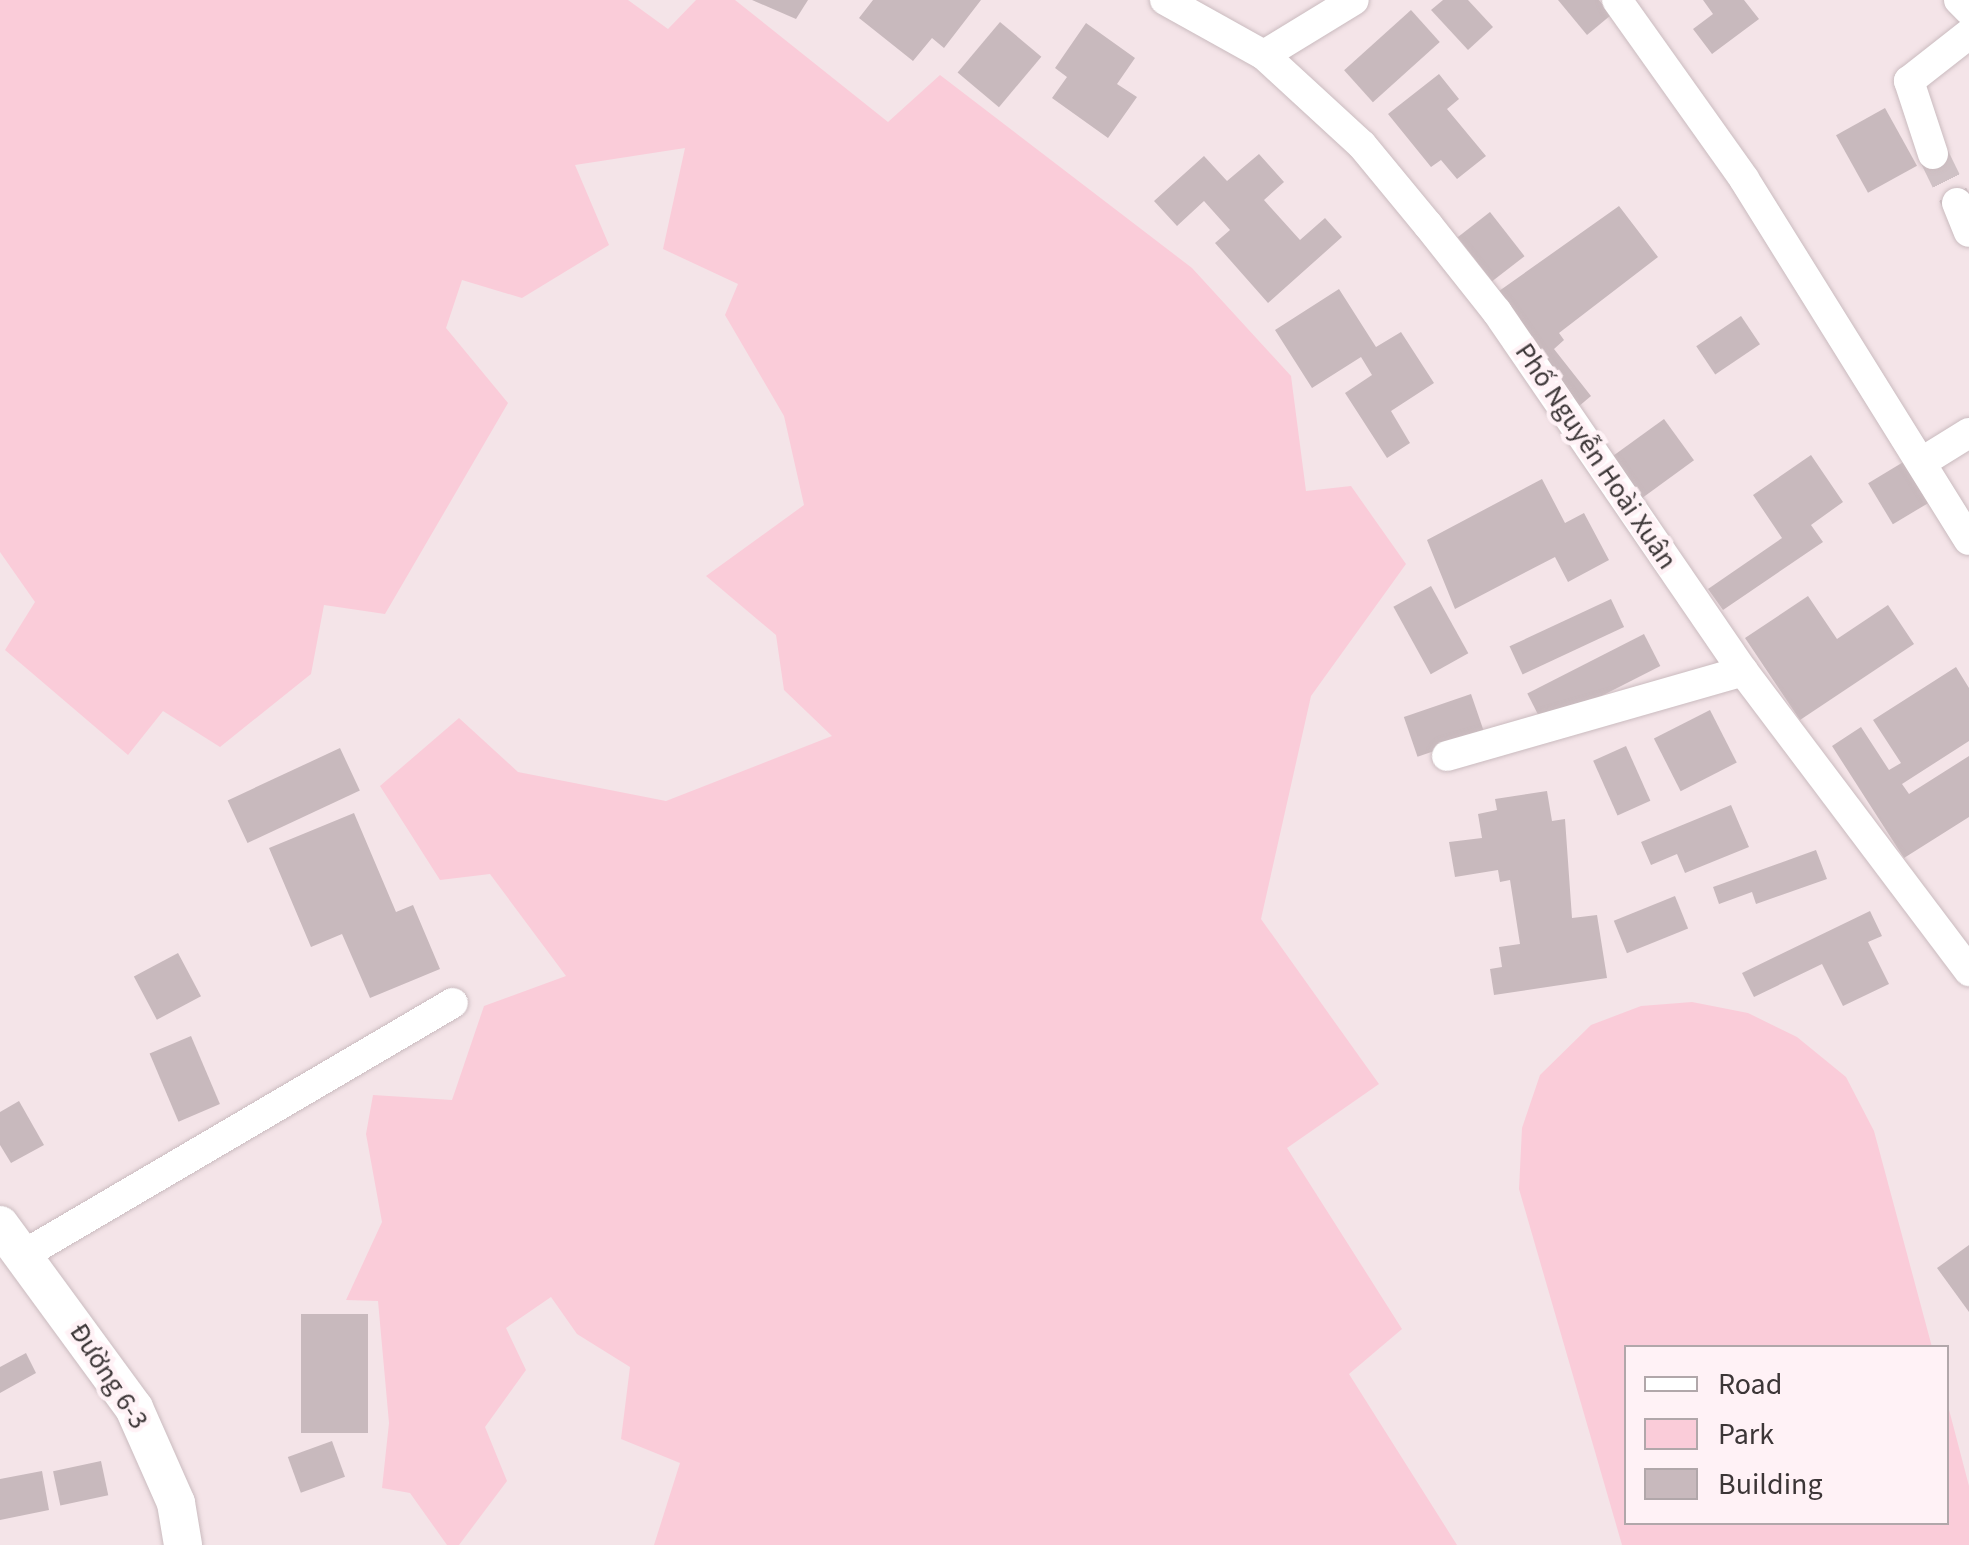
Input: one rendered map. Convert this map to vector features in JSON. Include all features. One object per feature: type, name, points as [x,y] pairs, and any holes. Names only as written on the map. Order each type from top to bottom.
[{"type":"street","name":"Phố Nguyễn Hoài Xuân","points":[[1165,0],[1264,54],[1362,145],[1497,312],[1742,671],[1969,971]]},
{"type":"street","points":[[1264,54],[1354,0]]},
{"type":"street","points":[[1617,0],[1744,179],[1969,540]]},
{"type":"street","points":[[1959,0],[1969,10]]},
{"type":"street","points":[[1933,154],[1909,81],[1969,34]]},
{"type":"street","points":[[1957,203],[1969,232]]},
{"type":"street","points":[[1922,462],[1969,434]]},
{"type":"street","points":[[1446,756],[1742,671]]},
{"type":"street","points":[[25,1254],[453,1003]]},
{"type":"street","name":"Đường 6-3","points":[[0,1225],[25,1254],[134,1408],[176,1504],[183,1545]]},
{"type":"green space","points":[[0,0],[628,0],[668,29],[696,0],[735,0],[888,122],[940,75],[1192,268],[1291,376],[1306,491],[1351,486],[1406,564],[1311,696],[1261,919],[1379,1084],[1287,1148],[1402,1329],[1349,1374],[1457,1545],[654,1545],[680,1463],[621,1439],[630,1367],[577,1334],[551,1297],[506,1328],[526,1370],[485,1427],[507,1481],[459,1545],[447,1545],[410,1493],[382,1488],[389,1423],[378,1301],[346,1300],[382,1222],[366,1134],[373,1095],[452,1100],[484,1006],[566,976],[490,874],[440,880],[380,786],[459,718],[518,772],[666,801],[832,736],[784,690],[776,635],[706,576],[804,505],[784,416],[725,315],[738,284],[663,249],[685,148],[575,165],[609,245],[522,298],[462,280],[446,328],[508,403],[385,614],[324,605],[311,674],[220,747],[163,711],[128,755],[5,650],[35,602],[0,552]]},
{"type":"green space","points":[[1692,1002],[1748,1013],[1797,1037],[1846,1077],[1874,1131],[1931,1345],[1624,1345],[1624,1525],[1949,1525],[1949,1410],[1969,1486],[1969,1545],[1622,1545],[1519,1189],[1522,1128],[1540,1075],[1591,1025],[1641,1006]]},
{"type":"building","points":[[752,0],[808,0],[796,19]]},
{"type":"building","points":[[873,0],[981,0],[944,48],[932,38],[913,61],[859,18]]},
{"type":"building","points":[[1443,0],[1468,0],[1493,27],[1468,50],[1431,10]]},
{"type":"building","points":[[1558,0],[1599,0],[1611,15],[1587,35]]},
{"type":"building","points":[[1703,0],[1744,0],[1759,19],[1712,54],[1693,29],[1713,14]]},
{"type":"building","points":[[1411,10],[1440,42],[1373,102],[1344,70]]},
{"type":"building","points":[[1000,22],[1041,57],[999,107],[958,73]]},
{"type":"building","points":[[1086,23],[1135,58],[1117,84],[1137,97],[1108,138],[1052,98],[1067,77],[1055,68]]},
{"type":"building","points":[[1439,74],[1459,99],[1447,109],[1486,156],[1457,179],[1441,160],[1431,167],[1388,114]]},
{"type":"building","points":[[1885,108],[1917,166],[1868,193],[1836,135]]},
{"type":"building","points":[[1259,154],[1284,182],[1264,200],[1300,240],[1325,218],[1342,237],[1268,303],[1215,243],[1230,230],[1204,201],[1177,226],[1154,201],[1204,156],[1227,181]]},
{"type":"building","points":[[1619,206],[1658,257],[1559,333],[1564,340],[1554,349],[1591,396],[1578,407],[1492,296]]},
{"type":"building","points":[[1490,212],[1524,256],[1492,281],[1458,237]]},
{"type":"building","points":[[1339,289],[1376,347],[1401,332],[1434,383],[1391,411],[1410,443],[1387,458],[1345,393],[1372,375],[1361,357],[1312,388],[1275,330]]},
{"type":"building","points":[[1741,316],[1760,344],[1715,374],[1696,346]]},
{"type":"building","points":[[1664,419],[1694,460],[1642,498],[1612,457]]},
{"type":"building","points":[[1811,455],[1843,502],[1811,525],[1823,542],[1723,610],[1708,589],[1782,538],[1753,495]]},
{"type":"building","points":[[1905,461],[1930,502],[1893,524],[1868,483]]},
{"type":"building","points":[[1542,479],[1565,523],[1584,513],[1609,560],[1568,582],[1555,557],[1455,609],[1427,540]]},
{"type":"building","points":[[1431,586],[1468,653],[1431,674],[1393,607]]},
{"type":"building","points":[[1808,596],[1837,639],[1888,605],[1914,644],[1800,720],[1745,638]]},
{"type":"building","points":[[1611,599],[1624,627],[1523,674],[1509,646]]},
{"type":"building","points":[[1644,634],[1660,666],[1544,726],[1527,693]]},
{"type":"building","points":[[1956,667],[1969,688],[1969,741],[1902,784],[1909,794],[1969,756],[1969,817],[1904,858],[1832,746],[1861,727],[1889,770],[1901,763],[1873,720]]},
{"type":"building","points":[[1471,694],[1485,734],[1418,757],[1404,717]]},
{"type":"building","points":[[1710,710],[1737,763],[1681,791],[1654,739]]},
{"type":"building","points":[[1626,746],[1650,801],[1618,815],[1593,761]]},
{"type":"building","points":[[340,748],[360,791],[247,843],[228,800]]},
{"type":"building","points":[[1547,791],[1552,821],[1565,819],[1572,918],[1597,915],[1607,978],[1494,995],[1490,969],[1502,967],[1499,947],[1520,944],[1510,880],[1500,882],[1498,870],[1455,877],[1449,842],[1482,838],[1478,814],[1497,810],[1495,799]]},
{"type":"building","points":[[1731,805],[1749,847],[1685,873],[1677,854],[1651,865],[1641,842]]},
{"type":"building","points":[[354,813],[396,912],[413,905],[440,969],[370,998],[342,934],[311,947],[269,848]]},
{"type":"building","points":[[1816,850],[1827,879],[1756,904],[1752,892],[1719,904],[1713,887]]},
{"type":"building","points":[[1675,896],[1688,928],[1627,953],[1614,921]]},
{"type":"building","points":[[1870,911],[1882,936],[1868,942],[1889,984],[1843,1006],[1822,964],[1754,997],[1742,973]]},
{"type":"building","points":[[178,953],[201,996],[157,1020],[134,976]]},
{"type":"building","points":[[191,1036],[220,1104],[178,1122],[150,1054]]},
{"type":"building","points":[[19,1101],[44,1145],[11,1163],[0,1145],[0,1112]]},
{"type":"building","points":[[1969,1245],[1969,1312],[1937,1268]]},
{"type":"building","points":[[301,1314],[368,1314],[368,1433],[301,1433]]},
{"type":"building","points":[[26,1353],[36,1373],[0,1393],[0,1367]]},
{"type":"building","points":[[332,1441],[345,1477],[301,1493],[288,1457]]},
{"type":"building","points":[[101,1461],[108,1495],[60,1505],[53,1471]]},
{"type":"building","points":[[42,1471],[49,1510],[0,1520],[0,1479]]},
{"type":"tunnel","points":[[1933,154],[1957,203]]}]
